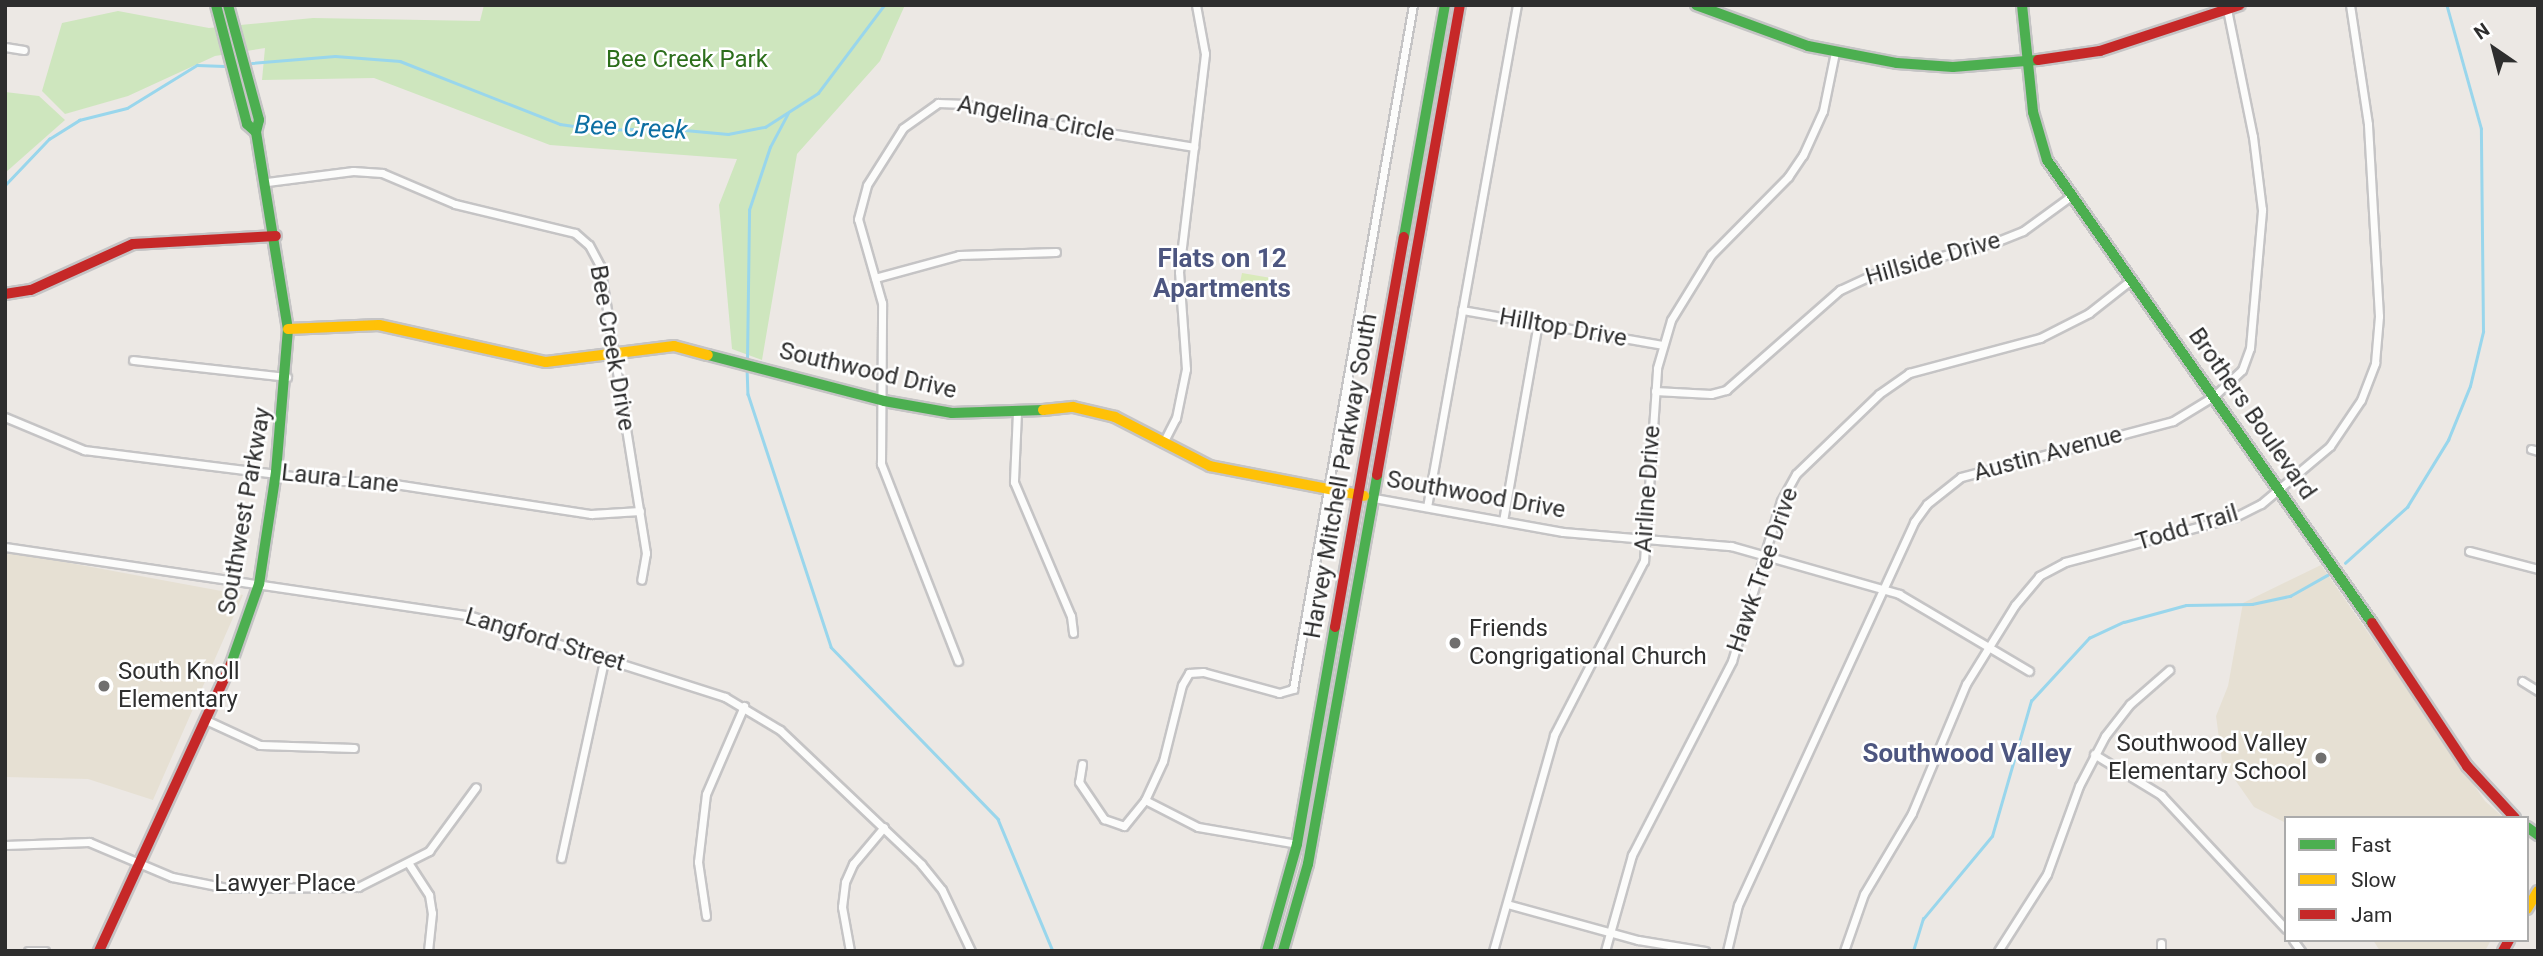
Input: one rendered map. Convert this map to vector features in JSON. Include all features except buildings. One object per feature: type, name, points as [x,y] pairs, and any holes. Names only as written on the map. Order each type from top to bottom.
[{"type":"main road","name":"Southwest Parkway","points":[[216,5],[247,124],[256,132]]},
{"type":"main road","name":"Southwest Parkway","points":[[99,951],[208,722],[246,631],[259,584],[276,472],[287,377],[288,329],[276,236],[256,132],[259,120],[228,5]]},
{"type":"main road","name":"Harvey Mitchell Parkway South","points":[[1267,951],[1297,845],[1445,5]]},
{"type":"main road","points":[[1696,5],[1762,32],[1835,52],[1953,66],[2027,63],[2100,51],[2241,5]]},
{"type":"main road","name":"Brothers Boulevard","points":[[2022,5],[2037,132],[2047,160],[2214,396],[2468,766],[2513,816]]},
{"type":"main road","name":"Harvey Mitchell Parkway South","points":[[1283,951],[1308,864],[1460,7]]},
{"type":"main road","points":[[5,294],[31,290],[133,244],[276,236]]},
{"type":"main road","name":"Southwood Drive","points":[[288,329],[379,325],[546,362],[674,346],[732,359],[884,401],[952,413],[1017,412],[1053,407],[1096,412],[1162,444],[1231,472],[1374,498]]},
{"type":"street","points":[[1162,444],[1176,418],[1186,369],[1178,272],[1205,54],[1196,5]]},
{"type":"street","points":[[1082,764],[1079,782],[1110,824],[1131,822],[1145,800],[1163,761],[1181,685],[1189,673],[1203,672],[1288,694],[1295,682],[1413,5]]},
{"type":"street","points":[[1427,508],[1517,5]]},
{"type":"street","name":"Todd Trail","points":[[1844,951],[1864,894],[1912,813],[1966,684],[2027,589],[2051,568],[2235,517],[2279,491],[2330,446],[2361,400],[2375,363],[2379,316],[2375,212],[2350,5]]},
{"type":"street","name":"Austin Avenue","points":[[1727,951],[1738,905],[1914,522],[1927,504],[1961,477],[2173,421],[2214,396],[2242,370],[2250,348],[2262,210],[2253,137],[2227,9]]},
{"type":"street","points":[[5,47],[24,50]]},
{"type":"street","name":"Airline Drive","points":[[1493,951],[1554,735],[1639,575],[1646,538],[1655,391],[1663,345],[1699,270],[1788,177],[1802,155],[1823,111],[1835,52]]},
{"type":"street","name":"Angelina Circle","points":[[957,661],[881,464],[884,401],[882,303],[861,238],[861,202],[903,128],[928,106],[966,104],[999,114],[1194,147]]},
{"type":"street","name":"Bee Creek Drive","points":[[267,181],[353,171],[382,173],[455,204],[575,233],[589,244],[600,266],[640,511],[646,553],[641,580]]},
{"type":"street","name":"Hillside Drive","points":[[1655,391],[1710,394],[1726,390],[1848,285],[1874,274],[1998,241],[2071,196]]},
{"type":"street","points":[[876,278],[959,255],[1056,251]]},
{"type":"street","name":"Hawk Tree Drive","points":[[1605,951],[1632,856],[1732,661],[1781,500],[1796,474],[1893,383],[1928,366],[2050,333],[2088,313],[2131,279]]},
{"type":"street","name":"Hilltop Drive","points":[[1462,310],[1663,345]]},
{"type":"street","points":[[1503,521],[1538,323]]},
{"type":"street","points":[[133,360],[287,377]]},
{"type":"street","points":[[1017,412],[1014,482],[1070,615],[1073,634]]},
{"type":"street","name":"Laura Lane","points":[[5,417],[84,450],[375,481],[592,514],[640,511]]},
{"type":"street","name":"Southwood Drive","points":[[1374,498],[1563,532],[1718,544],[1765,556],[1914,600],[2029,671]]},
{"type":"street","name":"Langford Street","points":[[5,547],[468,615],[606,657],[744,706],[780,730],[884,827],[942,890],[971,951]]},
{"type":"street","points":[[2469,551],[2538,569]]},
{"type":"street","points":[[561,859],[606,657]]},
{"type":"street","points":[[1998,951],[2047,874],[2094,754],[2130,704],[2169,670]]},
{"type":"street","points":[[2522,681],[2538,691]]},
{"type":"street","points":[[706,916],[698,862],[706,794],[744,706]]},
{"type":"street","points":[[208,722],[260,745],[354,748]]},
{"type":"street","points":[[2094,754],[2161,795],[2284,927]]},
{"type":"street","name":"Lawyer Place","points":[[5,845],[89,842],[140,866],[190,882],[227,887],[341,888],[371,883],[409,864],[438,843],[457,808],[476,787]]},
{"type":"street","points":[[1145,800],[1198,827],[1297,845]]},
{"type":"street","points":[[850,951],[842,907],[845,883],[853,864],[884,827]]},
{"type":"street","points":[[409,864],[429,895],[428,951]]},
{"type":"street","points":[[1507,904],[1610,932],[1705,951]]},
{"type":"street","points":[[29,951],[45,951]]},
{"type":"shaded area","name":"South Knoll Elementary","points":[[5,551],[243,595],[153,800],[88,779],[5,777]]},
{"type":"shaded area","points":[[2321,565],[2485,801],[2502,816],[2284,816],[2284,822],[2254,807],[2222,761],[2216,716],[2228,686],[2243,603]]},
{"type":"shaded area","points":[[2374,942],[2490,942],[2485,951],[2380,951]]},
{"type":"green space","name":"Bee Creek Park","points":[[484,5],[905,5],[880,61],[797,154],[762,360],[732,349],[719,205],[737,159],[550,145],[374,78],[262,80],[265,48],[215,56],[128,96],[65,114],[42,91],[62,23],[118,11],[209,28],[313,18],[480,21]]},
{"type":"green space","points":[[5,92],[39,96],[65,120],[5,173]]},
{"type":"green space","points":[[1242,273],[1271,278],[1268,297],[1238,292]]},
{"type":"waterway","name":"Bee Creek","points":[[252,63],[335,56],[400,61],[560,124],[601,130],[663,128],[728,134],[765,127],[818,93],[884,5]]},
{"type":"waterway","points":[[2345,563],[2407,507],[2448,440],[2470,386],[2483,332],[2481,129],[2447,7]]},
{"type":"waterway","name":"Bee Creek","points":[[5,185],[49,139],[79,120],[127,108],[197,65],[224,66]]},
{"type":"waterway","points":[[747,360],[749,210],[770,147],[788,113]]},
{"type":"waterway","points":[[747,367],[748,394],[831,647],[998,819],[1053,951]]},
{"type":"waterway","points":[[1913,951],[1923,919],[1992,836],[2031,701],[2089,638],[2124,622],[2186,605],[2252,604],[2290,596],[2329,574]]},
{"type":"traffic: fast","points":[[216,5],[247,124],[256,132]]},
{"type":"traffic: fast","points":[[228,5],[259,120],[256,132],[288,329],[276,472],[259,584],[231,664]]},
{"type":"traffic: fast","points":[[1404,237],[1445,5]]},
{"type":"traffic: fast","points":[[1696,5],[1808,46],[1897,63],[1953,67],[2038,60]]},
{"type":"traffic: fast","points":[[2022,5],[2033,112],[2047,160],[2372,623]]},
{"type":"traffic: fast","points":[[708,355],[884,401],[952,413],[1043,410]]},
{"type":"traffic: fast","points":[[1283,951],[1308,864],[1377,475]]},
{"type":"traffic: fast","points":[[1267,951],[1297,844],[1335,627]]},
{"type":"traffic: fast","points":[[2529,828],[2538,835]]},
{"type":"traffic: slow","points":[[288,329],[379,325],[546,362],[674,346],[708,355]]},
{"type":"traffic: slow","points":[[1043,410],[1073,407],[1115,417],[1210,466],[1364,496]]},
{"type":"traffic: slow","points":[[2529,906],[2538,891]]},
{"type":"traffic: jam","points":[[1377,475],[1460,5]]},
{"type":"traffic: jam","points":[[2038,60],[2100,51],[2240,5]]},
{"type":"traffic: jam","points":[[5,294],[31,290],[133,244],[276,236]]},
{"type":"traffic: jam","points":[[1335,627],[1404,237]]},
{"type":"traffic: jam","points":[[2372,623],[2467,766],[2513,816]]},
{"type":"traffic: jam","points":[[99,951],[231,664]]},
{"type":"traffic: jam","points":[[2503,951],[2508,942]]},
{"type":"place","name":"Friends Congrigational Church","points":[[1455,643]]},
{"type":"place","name":"South Knoll Elementary","points":[[104,686]]},
{"type":"place","name":"Southwood Valley Elementary School","points":[[2321,758]]},
{"type":"district","name":"Flats on 12 Apartments","points":[[1222,274]]},
{"type":"district","name":"Southwood Valley","points":[[1967,754]]}]
